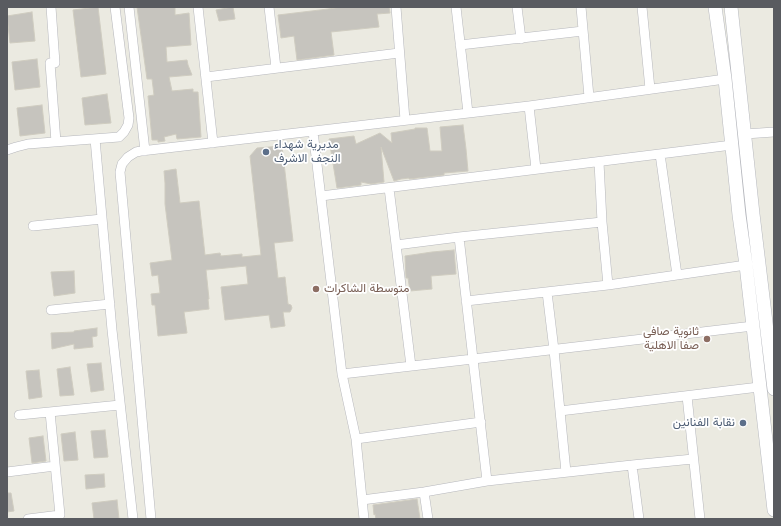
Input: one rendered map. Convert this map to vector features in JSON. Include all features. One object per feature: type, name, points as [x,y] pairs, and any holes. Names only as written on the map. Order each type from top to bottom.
[{"type":"street","points":[[51,7],[55,63],[50,63],[56,142]]},
{"type":"street","points":[[7,150],[28,144],[118,137],[124,132],[129,122],[115,7]]},
{"type":"street","points":[[129,7],[144,150]]},
{"type":"street","points":[[198,7],[213,143]]},
{"type":"street","points":[[269,7],[276,68]]},
{"type":"street","points":[[396,7],[405,120]]},
{"type":"street","points":[[456,7],[468,113]]},
{"type":"street","points":[[517,7],[521,39]]},
{"type":"street","points":[[581,7],[589,97]]},
{"type":"street","points":[[642,7],[650,89]]},
{"type":"street","points":[[715,7],[725,79],[739,215],[774,509]]},
{"type":"street","points":[[731,7],[753,214],[771,341],[774,390]]},
{"type":"street","points":[[460,45],[583,31]]},
{"type":"street","points":[[206,76],[399,53]]},
{"type":"street","points":[[150,519],[120,172],[122,164],[128,156],[144,150],[528,106],[725,79]]},
{"type":"street","points":[[528,106],[536,169]]},
{"type":"street","points":[[313,131],[342,374],[356,439],[364,519]]},
{"type":"street","points":[[745,134],[774,132]]},
{"type":"street","points":[[95,139],[132,519]]},
{"type":"street","points":[[321,196],[732,145]]},
{"type":"street","points":[[660,154],[677,275]]},
{"type":"street","points":[[598,162],[608,285]]},
{"type":"street","points":[[389,188],[411,366]]},
{"type":"street","points":[[739,215],[753,214]]},
{"type":"street","points":[[33,226],[102,220]]},
{"type":"street","points":[[396,245],[602,222]]},
{"type":"street","points":[[459,237],[487,481]]},
{"type":"street","points":[[466,301],[608,285],[746,265]]},
{"type":"street","points":[[547,292],[566,472]]},
{"type":"street","points":[[50,310],[110,304]]},
{"type":"street","points":[[342,374],[753,326]]},
{"type":"street","points":[[560,411],[759,387]]},
{"type":"street","points":[[687,396],[700,519]]},
{"type":"street","points":[[19,415],[120,405]]},
{"type":"street","points":[[28,519],[60,515],[50,412]]},
{"type":"street","points":[[356,439],[480,422]]},
{"type":"street","points":[[362,500],[424,492],[487,481],[693,459]]},
{"type":"street","points":[[632,465],[639,519]]},
{"type":"street","points":[[7,472],[55,466]]},
{"type":"street","points":[[424,492],[428,519]]},
{"type":"building","points":[[98,7],[106,74],[81,77],[73,10]]},
{"type":"building","points":[[137,7],[175,7],[175,15],[189,13],[191,45],[166,47],[167,62],[187,60],[192,75],[169,77],[172,91],[193,89],[193,92],[198,92],[201,137],[177,139],[176,134],[164,137],[165,141],[158,142],[158,140],[152,140],[148,96],[154,95],[152,79],[147,79]]},
{"type":"building","points":[[233,7],[235,19],[219,21],[216,10]]},
{"type":"building","points":[[342,7],[389,7],[390,13],[377,14],[379,27],[331,32],[334,55],[297,60],[294,36],[281,38],[278,15]]},
{"type":"building","points":[[32,12],[35,41],[10,43],[7,16]]},
{"type":"building","points":[[37,59],[40,87],[15,90],[12,62]]},
{"type":"building","points":[[107,94],[111,123],[85,125],[82,98]]},
{"type":"building","points":[[42,105],[45,133],[20,136],[17,108]]},
{"type":"building","points":[[463,125],[468,171],[444,173],[444,175],[394,181],[381,147],[384,182],[371,184],[361,182],[361,185],[337,188],[329,139],[354,136],[356,144],[380,133],[392,143],[391,133],[415,128],[427,128],[430,151],[442,151],[440,127]]},
{"type":"building","points":[[282,146],[293,241],[274,243],[278,278],[285,277],[288,304],[291,305],[292,308],[290,312],[283,312],[285,326],[271,328],[269,315],[225,320],[221,287],[248,284],[246,266],[206,270],[209,309],[184,312],[187,333],[158,336],[155,305],[152,305],[151,294],[160,293],[158,275],[152,276],[150,263],[172,260],[165,204],[164,171],[176,169],[180,203],[199,201],[205,255],[220,253],[221,256],[242,254],[242,257],[261,255],[250,156],[257,148]]},
{"type":"building","points":[[454,250],[456,274],[431,276],[432,289],[410,291],[408,278],[406,278],[405,256]]},
{"type":"building","points":[[74,271],[75,293],[54,296],[51,272]]},
{"type":"building","points":[[97,328],[97,336],[92,337],[93,347],[74,349],[74,344],[52,349],[51,333],[74,332]]},
{"type":"building","points":[[101,363],[104,390],[91,392],[87,364]]},
{"type":"building","points":[[70,367],[74,395],[60,396],[57,369]]},
{"type":"building","points":[[39,370],[42,397],[29,399],[26,371]]},
{"type":"building","points":[[105,430],[108,457],[94,458],[91,431]]},
{"type":"building","points":[[75,432],[78,460],[64,461],[61,434]]},
{"type":"building","points":[[43,436],[46,461],[32,463],[29,438]]},
{"type":"building","points":[[104,474],[105,487],[86,489],[85,475]]},
{"type":"building","points":[[7,493],[11,493],[14,511],[7,512]]},
{"type":"building","points":[[417,499],[420,519],[376,519],[375,514],[374,515],[373,505]]},
{"type":"building","points":[[117,500],[119,519],[94,519],[92,503]]},
{"type":"place","name":"مديرية شهداء النجف الاشرف","points":[[266,152]]},
{"type":"place","name":"متوسطة الشاكرات","points":[[316,289]]},
{"type":"place","name":"ثانوية صافي صفا الاهلية","points":[[707,339]]},
{"type":"place","name":"نقابة الفنانين","points":[[743,423]]}]
